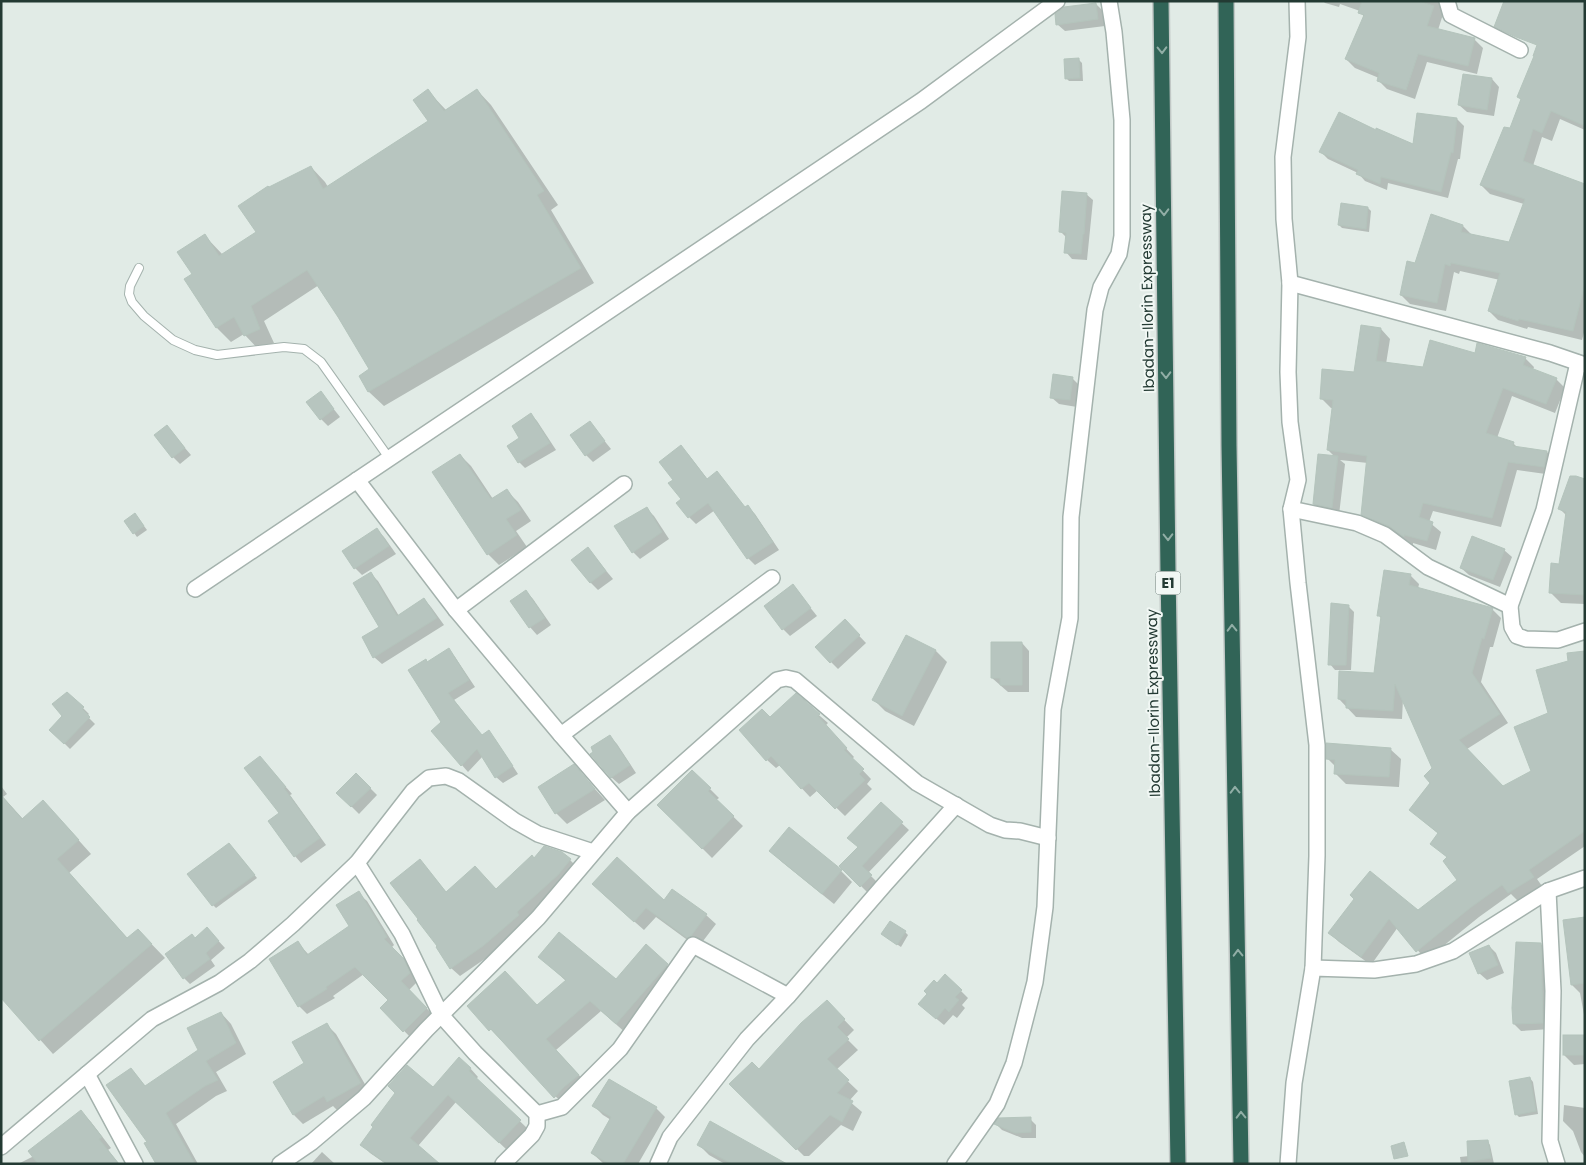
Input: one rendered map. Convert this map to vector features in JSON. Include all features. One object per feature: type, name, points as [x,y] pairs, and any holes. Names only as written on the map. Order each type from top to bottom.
[{"type":"highway","name":"Ibadan-Ilorin Expressway","points":[[1161,1],[1168,592],[1178,1164]]},
{"type":"highway","points":[[1226,1],[1229,456],[1241,1164]]},
{"type":"street","points":[[195,589],[921,101],[1057,1]]},
{"type":"street","points":[[954,1164],[997,1104],[1014,1064],[1035,982],[1045,907],[1053,710],[1070,618],[1072,517],[1095,310],[1101,287],[1119,254],[1122,236],[1122,120],[1114,32],[1108,1]]},
{"type":"street","points":[[1288,1164],[1294,1083],[1313,968],[1317,856],[1317,746],[1291,509],[1298,480],[1290,422],[1288,372],[1290,283],[1284,219],[1283,157],[1298,37],[1297,1]]},
{"type":"street","points":[[1447,1],[1451,15],[1520,50]]},
{"type":"street","points":[[1290,283],[1550,353],[1582,364],[1544,510],[1510,606],[1512,627],[1518,636],[1526,640],[1558,640],[1585,631]]},
{"type":"street","points":[[357,480],[456,610],[628,812]]},
{"type":"street","points":[[456,610],[624,484]]},
{"type":"street","points":[[1291,509],[1357,523],[1385,535],[1428,567],[1510,606]]},
{"type":"street","points":[[561,735],[772,578]]},
{"type":"street","points":[[280,1164],[312,1142],[364,1098],[441,1015],[538,918],[628,812],[777,680],[786,678],[795,680],[917,783],[956,806],[990,825],[1005,830],[1020,831],[1048,838]]},
{"type":"street","points":[[1,1147],[152,1019],[219,983],[250,961],[293,924],[357,864],[413,791],[429,778],[446,776],[459,781],[514,821],[538,834],[593,852]]},
{"type":"street","points":[[658,1164],[670,1137],[747,1039],[788,996],[885,884],[956,806]]},
{"type":"street","points":[[357,864],[402,934],[441,1015],[475,1053],[537,1114],[537,1126],[532,1135],[503,1164]]},
{"type":"street","points":[[1313,968],[1374,970],[1416,964],[1453,951],[1548,891],[1585,878]]},
{"type":"street","points":[[1548,891],[1553,991],[1550,1141],[1557,1164]]},
{"type":"street","points":[[537,1114],[562,1108],[620,1049],[693,945],[788,996]]},
{"type":"street","points":[[87,1074],[135,1164]]},
{"type":"lane","points":[[139,268],[130,286],[129,294],[132,302],[144,316],[173,340],[195,350],[217,355],[284,348],[304,349],[321,362],[389,458]]},
{"type":"building","points":[[1362,1],[1419,1],[1434,6],[1427,26],[1475,38],[1468,66],[1418,54],[1406,90],[1377,81],[1379,73],[1345,59],[1364,15],[1358,13]]},
{"type":"building","points":[[1504,1],[1585,1],[1585,126],[1551,111],[1542,133],[1533,129],[1523,161],[1585,184],[1585,284],[1573,331],[1519,319],[1518,321],[1488,311],[1500,273],[1451,263],[1450,266],[1445,264],[1437,303],[1400,295],[1407,261],[1415,263],[1431,214],[1463,225],[1461,232],[1509,242],[1525,199],[1480,185],[1504,127],[1510,128],[1521,99],[1517,97],[1537,45],[1494,27]]},
{"type":"building","points":[[1096,3],[1098,19],[1056,25],[1055,14],[1064,7]]},
{"type":"building","points":[[1079,58],[1080,78],[1065,79],[1064,59]]},
{"type":"building","points":[[1463,74],[1492,78],[1487,110],[1458,105]]},
{"type":"building","points":[[428,89],[444,111],[477,89],[544,191],[537,195],[581,268],[368,392],[359,376],[369,369],[307,270],[251,306],[260,329],[244,336],[234,317],[216,328],[184,279],[192,274],[177,252],[205,234],[219,256],[256,232],[238,206],[268,186],[311,166],[323,189],[428,121],[413,100]]},
{"type":"building","points":[[1339,112],[1376,130],[1376,128],[1413,144],[1417,113],[1457,118],[1453,153],[1451,152],[1441,192],[1381,177],[1380,184],[1356,174],[1358,170],[1319,152]]},
{"type":"building","points":[[1062,191],[1087,193],[1081,254],[1064,253],[1066,233],[1059,232]]},
{"type":"building","points":[[1341,203],[1368,207],[1366,229],[1338,225]]},
{"type":"building","points":[[1361,325],[1381,328],[1376,361],[1423,367],[1430,340],[1475,353],[1477,343],[1526,357],[1523,365],[1557,378],[1546,404],[1503,388],[1486,433],[1514,442],[1513,446],[1547,451],[1544,467],[1508,462],[1492,518],[1423,503],[1419,517],[1433,522],[1427,541],[1404,535],[1404,537],[1389,526],[1361,515],[1367,456],[1327,450],[1333,400],[1320,399],[1322,369],[1354,372]]},
{"type":"building","points":[[1053,374],[1073,377],[1070,400],[1050,398]]},
{"type":"building","points":[[321,391],[334,409],[320,420],[306,402]]},
{"type":"building","points":[[531,413],[550,443],[518,463],[507,446],[519,438],[512,426]]},
{"type":"building","points":[[590,421],[605,441],[585,456],[570,435]]},
{"type":"building","points":[[167,425],[185,448],[172,458],[154,435]]},
{"type":"building","points":[[681,445],[707,479],[717,471],[745,507],[748,505],[773,542],[747,559],[708,503],[688,518],[676,503],[681,499],[668,483],[673,480],[659,462]]},
{"type":"building","points":[[460,454],[491,499],[507,489],[521,510],[506,519],[517,535],[487,555],[432,472]]},
{"type":"building","points":[[1318,454],[1338,456],[1332,508],[1313,504]]},
{"type":"building","points":[[1570,476],[1585,479],[1585,595],[1549,593],[1551,563],[1559,564],[1566,512],[1558,509]]},
{"type":"building","points":[[647,507],[662,532],[632,553],[614,526]]},
{"type":"building","points":[[135,513],[144,526],[133,534],[124,521]]},
{"type":"building","points":[[377,528],[389,546],[354,569],[342,551]]},
{"type":"building","points":[[1472,536],[1505,549],[1493,580],[1460,568]]},
{"type":"building","points":[[588,547],[606,571],[590,583],[571,560]]},
{"type":"building","points":[[1384,570],[1411,574],[1409,585],[1493,608],[1472,673],[1500,714],[1459,740],[1503,786],[1531,771],[1514,727],[1548,713],[1536,670],[1568,661],[1567,653],[1585,651],[1585,831],[1529,870],[1534,877],[1508,893],[1502,885],[1470,908],[1416,952],[1389,919],[1361,957],[1328,933],[1354,899],[1350,895],[1370,871],[1418,910],[1457,880],[1443,861],[1447,857],[1430,844],[1438,833],[1409,810],[1430,783],[1424,776],[1432,768],[1395,684],[1393,711],[1346,708],[1346,700],[1338,699],[1339,671],[1374,673],[1381,616],[1377,616]]},
{"type":"building","points":[[371,572],[397,616],[424,598],[437,618],[373,658],[362,637],[379,627],[353,583]]},
{"type":"building","points":[[793,584],[811,608],[782,630],[764,606]]},
{"type":"building","points":[[526,590],[545,618],[529,628],[510,601]]},
{"type":"building","points":[[1331,603],[1349,605],[1346,665],[1328,665]]},
{"type":"building","points":[[845,619],[860,635],[830,663],[815,647]]},
{"type":"building","points":[[906,635],[936,650],[902,716],[872,700]]},
{"type":"building","points":[[991,642],[1022,642],[1022,685],[1000,685],[1000,678],[991,678]]},
{"type":"building","points":[[449,648],[469,680],[448,693],[482,735],[489,730],[513,766],[495,778],[477,749],[461,766],[431,731],[441,722],[408,670],[426,659],[427,662]]},
{"type":"building","points":[[67,692],[84,707],[82,709],[90,717],[64,744],[49,730],[62,716],[52,704]]},
{"type":"building","points":[[796,693],[820,714],[818,716],[847,748],[844,750],[864,769],[859,774],[865,780],[835,809],[809,783],[801,789],[771,756],[766,761],[739,730],[762,709],[770,717]]},
{"type":"building","points":[[610,735],[630,765],[611,778],[590,754],[593,752],[591,747]]},
{"type":"building","points":[[1326,743],[1391,748],[1389,777],[1334,774],[1335,760],[1326,759]]},
{"type":"building","points":[[260,756],[286,787],[284,788],[320,838],[294,857],[268,821],[279,813],[244,768]]},
{"type":"building","points":[[574,764],[595,789],[555,814],[538,787]]},
{"type":"building","points":[[692,770],[711,788],[708,791],[734,816],[702,849],[657,805]]},
{"type":"building","points":[[356,773],[371,788],[351,807],[336,793]]},
{"type":"building","points":[[1,795],[22,819],[43,800],[79,840],[57,859],[127,938],[138,929],[152,944],[39,1041],[1,998]]},
{"type":"building","points":[[881,802],[903,822],[862,866],[872,875],[860,887],[839,866],[858,847],[847,838]]},
{"type":"building","points":[[789,827],[842,870],[822,894],[769,851]]},
{"type":"building","points":[[229,843],[255,875],[212,906],[187,874]]},
{"type":"building","points":[[544,846],[562,852],[571,859],[558,875],[517,912],[519,915],[483,946],[450,969],[437,946],[390,883],[420,859],[446,892],[475,866],[496,889],[532,855],[534,858]]},
{"type":"building","points":[[617,857],[664,900],[672,889],[707,914],[691,936],[687,938],[646,908],[634,922],[592,884]]},
{"type":"building","points":[[359,891],[387,937],[384,939],[404,959],[410,973],[401,981],[427,1008],[403,1032],[380,1008],[388,1000],[355,967],[326,987],[327,989],[298,1007],[269,959],[298,941],[307,955],[349,926],[336,905]]},
{"type":"building","points":[[1585,917],[1585,983],[1571,985],[1563,920]]},
{"type":"building","points":[[890,921],[906,931],[897,945],[881,934]]},
{"type":"building","points":[[207,927],[219,941],[206,953],[210,959],[183,979],[165,954],[192,934],[195,938]]},
{"type":"building","points":[[559,932],[616,979],[646,944],[668,964],[616,1024],[590,1001],[546,1039],[579,1075],[554,1098],[491,1029],[489,1031],[467,1006],[505,971],[537,1005],[566,980],[538,957]]},
{"type":"building","points":[[1516,942],[1541,943],[1543,1023],[1513,1024],[1512,1008]]},
{"type":"building","points":[[1489,945],[1498,965],[1478,974],[1469,953]]},
{"type":"building","points":[[945,974],[962,990],[955,997],[959,1000],[949,1012],[945,1008],[936,1019],[918,1004],[927,994],[924,991],[934,980],[937,983]]},
{"type":"building","points":[[827,1000],[845,1019],[837,1027],[849,1039],[827,1059],[849,1080],[837,1093],[853,1101],[842,1122],[830,1115],[796,1150],[729,1084],[752,1062],[759,1069],[801,1023]]},
{"type":"building","points":[[221,1012],[236,1043],[206,1061],[218,1080],[205,1086],[166,1113],[195,1164],[156,1164],[144,1143],[147,1142],[106,1085],[131,1068],[145,1086],[198,1050],[187,1028]]},
{"type":"building","points":[[327,1023],[361,1083],[327,1102],[324,1096],[293,1115],[273,1082],[304,1063],[292,1042]]},
{"type":"building","points":[[1563,1035],[1585,1035],[1585,1055],[1563,1055]]},
{"type":"building","points":[[459,1057],[471,1068],[469,1071],[521,1120],[499,1143],[448,1095],[410,1138],[440,1164],[387,1164],[360,1145],[373,1127],[371,1125],[395,1093],[388,1086],[407,1065],[433,1087]]},
{"type":"building","points":[[1530,1077],[1536,1111],[1515,1115],[1509,1081]]},
{"type":"building","points":[[609,1079],[657,1107],[623,1164],[609,1164],[591,1153],[611,1117],[592,1106]]},
{"type":"building","points":[[81,1110],[102,1137],[99,1139],[119,1164],[38,1164],[28,1151]]},
{"type":"building","points":[[1031,1117],[1031,1132],[1015,1133],[994,1124],[998,1118]]},
{"type":"building","points":[[710,1121],[787,1164],[732,1164],[697,1145]]},
{"type":"building","points":[[1488,1140],[1491,1158],[1468,1162],[1467,1141]]},
{"type":"building","points":[[1404,1142],[1408,1156],[1394,1159],[1391,1146]]}]
